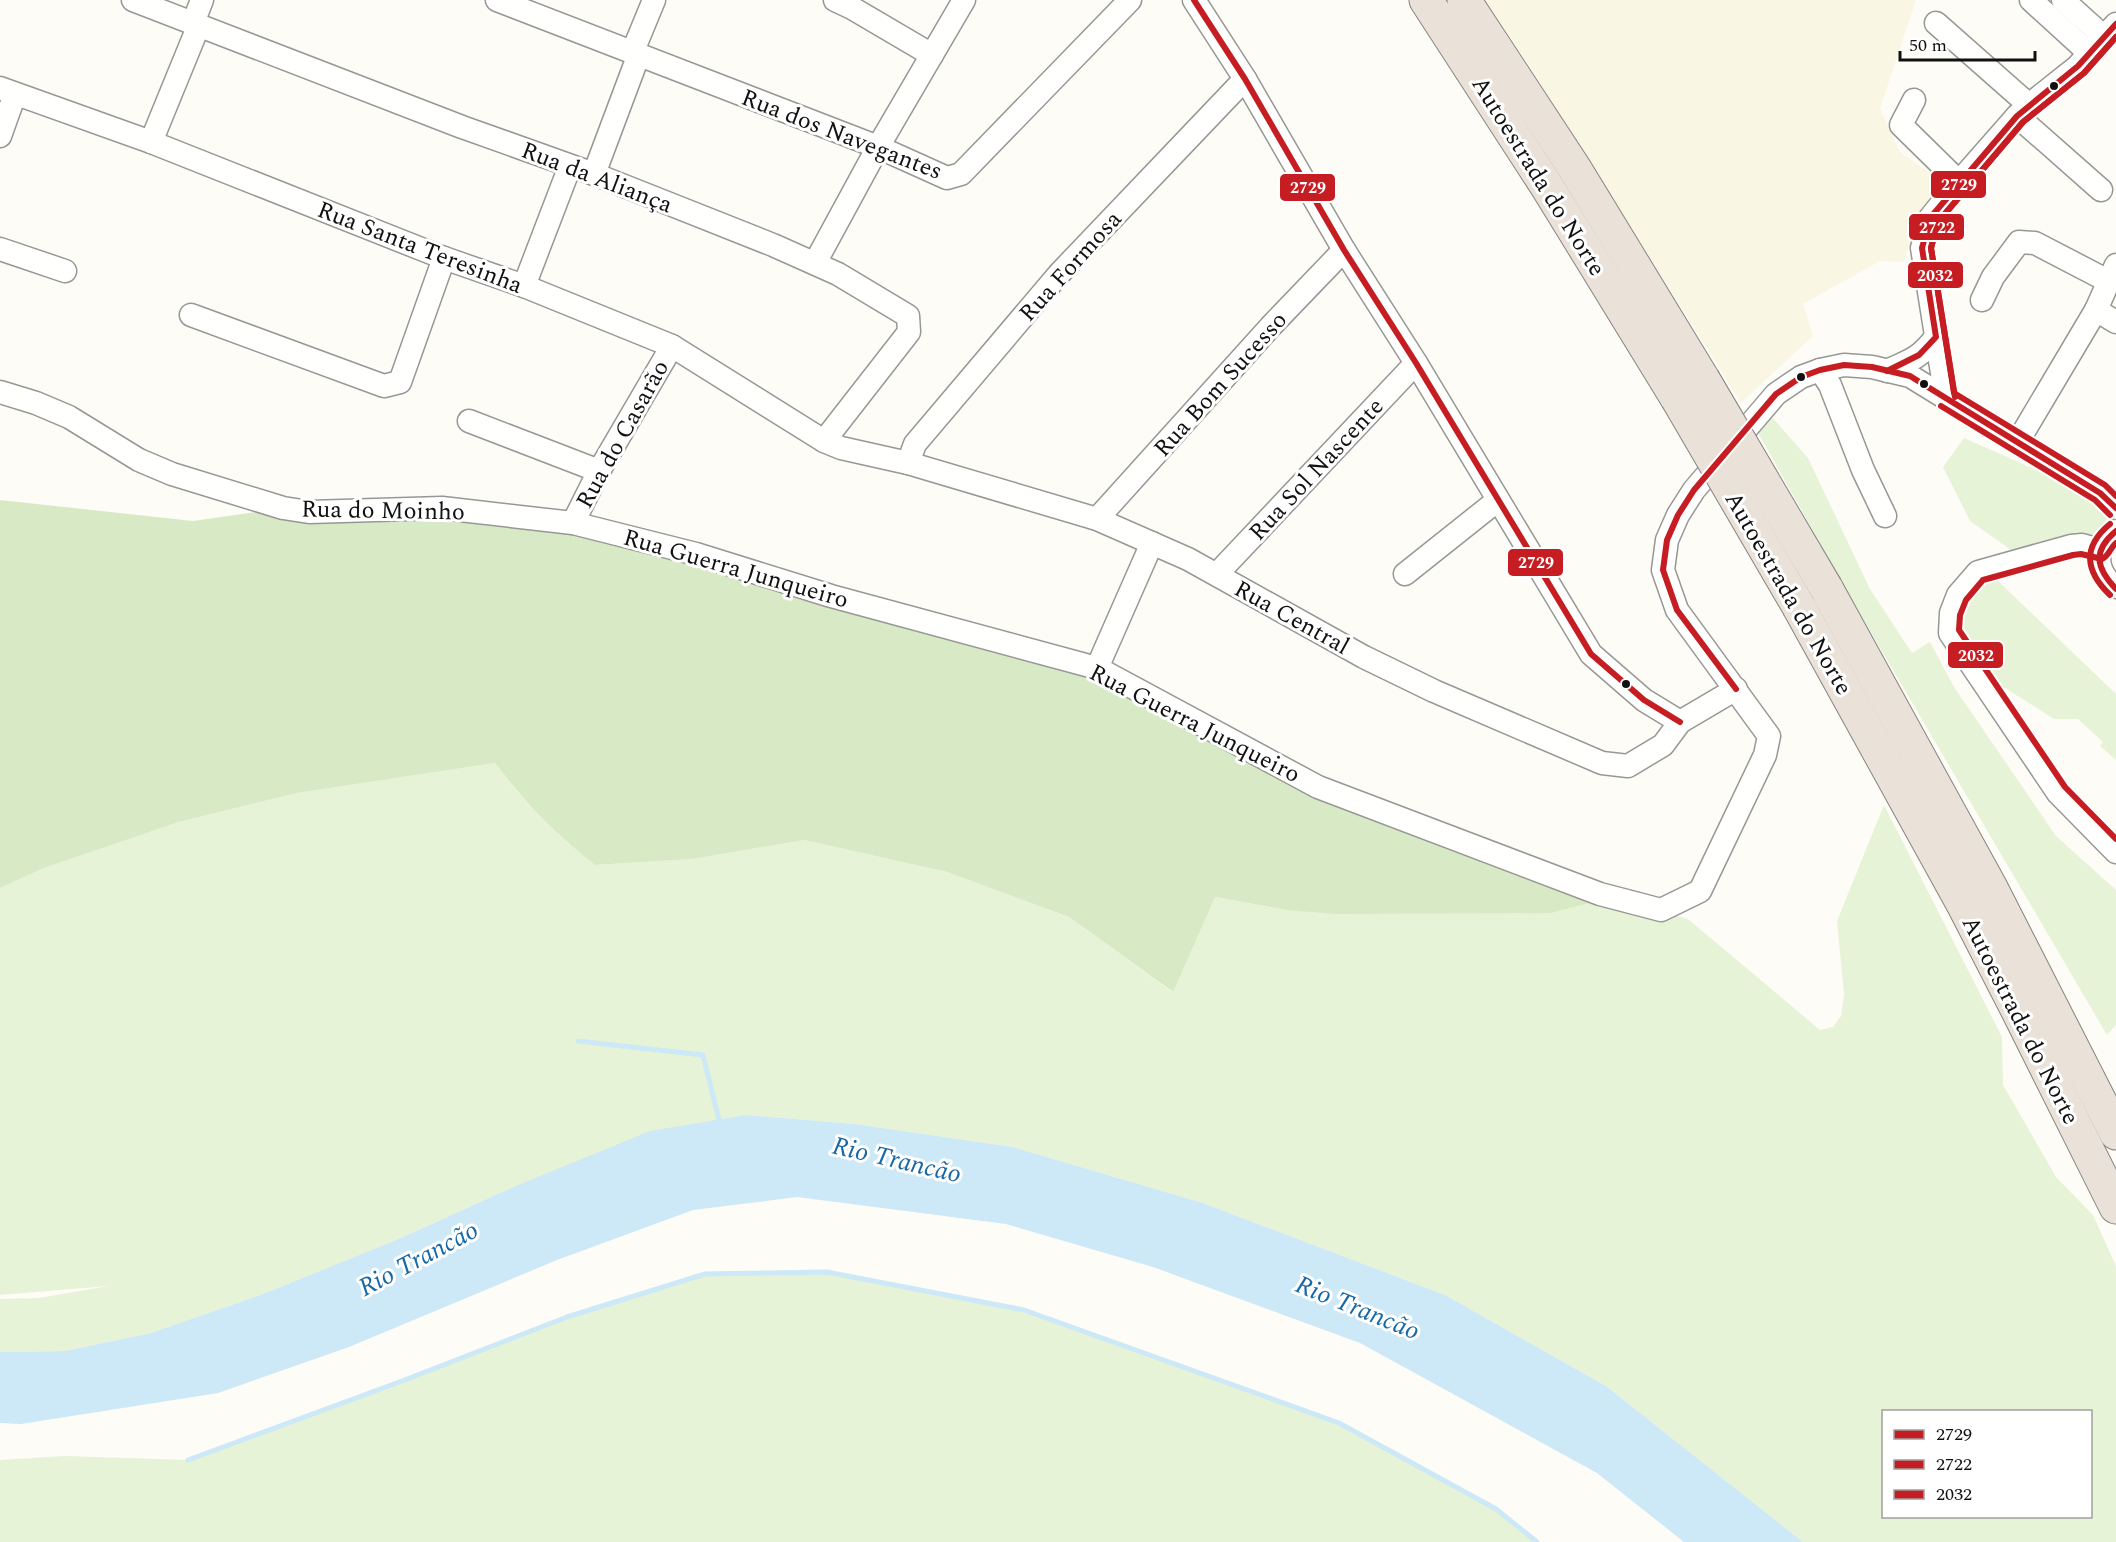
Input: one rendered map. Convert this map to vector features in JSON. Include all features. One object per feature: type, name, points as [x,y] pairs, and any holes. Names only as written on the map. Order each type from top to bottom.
[{"type":"highway","name":"Autoestrada do Norte","points":[[1426,0],[1548,188],[1677,398],[1799,607],[1963,904],[2116,1207]]},
{"type":"highway","name":"Autoestrada do Norte","points":[[1464,0],[1581,179],[1703,379],[1826,588],[1991,888],[2116,1132]]},
{"type":"street","name":"Rua da Aliança","points":[[133,0],[451,122],[594,174],[815,262],[908,316],[909,332],[824,441]]},
{"type":"street","points":[[151,142],[196,32],[193,23],[202,0]]},
{"type":"street","name":"Rua dos Navegantes","points":[[497,0],[878,147],[947,178],[961,174],[1130,0]]},
{"type":"street","points":[[594,174],[654,0]]},
{"type":"street","points":[[835,0],[932,55]]},
{"type":"street","points":[[815,262],[878,147],[964,0]]},
{"type":"street","points":[[1194,0],[1245,79],[1344,250],[1416,363],[1591,654],[1644,700],[1680,722]]},
{"type":"street","points":[[2031,0],[2103,38]]},
{"type":"street","points":[[2063,0],[2103,38]]},
{"type":"street","points":[[1936,23],[2101,190]]},
{"type":"street","points":[[1946,398],[1922,248],[1930,218],[2023,110],[2078,66],[2103,38]]},
{"type":"street","name":"Rua Formosa","points":[[908,463],[915,444],[1059,274],[1245,79]]},
{"type":"street","points":[[0,136],[8,91]]},
{"type":"street","name":"Rua Santa Teresinha","points":[[8,91],[151,142],[444,258],[524,286],[672,346],[824,441]]},
{"type":"street","points":[[1914,100],[1901,125],[1959,182]]},
{"type":"street","points":[[524,286],[570,166]]},
{"type":"street","points":[[1982,300],[1993,277],[2019,242],[2034,243],[2112,273],[2096,310],[2017,443]]},
{"type":"street","points":[[0,249],[65,271]]},
{"type":"street","name":"Rua Bom Sucesso","points":[[1097,519],[1271,326],[1344,250]]},
{"type":"street","points":[[191,315],[384,386],[400,381],[444,258]]},
{"type":"street","points":[[2096,310],[2116,322]]},
{"type":"street","points":[[1887,371],[1915,359],[1936,337]]},
{"type":"street","name":"Rua do Casarão","points":[[573,523],[599,471],[672,346]]},
{"type":"street","name":"Rua Sol Nascente","points":[[1217,574],[1416,363]]},
{"type":"street","points":[[1736,689],[1677,610],[1663,570],[1667,540],[1678,515],[1694,490],[1757,413],[1776,394],[1800,377],[1844,365],[1872,367],[1910,376],[2100,493],[2116,508]]},
{"type":"street","points":[[1820,370],[1830,386],[1863,470],[1885,516]]},
{"type":"street","name":"Rua do Moinho","points":[[0,392],[36,403],[69,417],[139,460],[172,474],[283,508],[309,512],[442,508],[573,523]]},
{"type":"street","points":[[469,421],[599,471]]},
{"type":"street","name":"Rua Central","points":[[824,441],[841,448],[908,463],[1097,519],[1217,574],[1364,657],[1434,691],[1602,763],[1628,766],[1663,746],[1680,722],[1736,689]]},
{"type":"street","points":[[1405,574],[1498,500]]},
{"type":"street","name":"Rua Guerra Junqueiro","points":[[573,523],[696,554],[831,596],[1097,668],[1317,787],[1600,894],[1661,910],[1701,891],[1765,755],[1769,736],[1736,689]]},
{"type":"street","points":[[2113,586],[2099,567],[2103,542],[2116,531]]},
{"type":"street","points":[[1097,668],[1152,543]]},
{"type":"street","points":[[2100,550],[2082,545],[2071,546],[1978,572],[1958,595],[1952,613],[1950,633],[2058,792],[2116,852]]},
{"type":"shaded area","points":[[1485,0],[1916,0],[1880,109],[1900,152],[1939,179],[1903,262],[1880,261],[1803,304],[1813,336],[1741,403],[1534,73]]},
{"type":"green space","points":[[1771,416],[1808,458],[1870,589],[1912,653],[1930,642],[1954,687],[2056,836],[2116,890],[2116,1025],[2107,1035],[1849,595],[1757,431]]},
{"type":"green space","points":[[1964,438],[2084,491],[2107,509],[2108,518],[2099,533],[2014,552],[1970,521],[1943,467]]},
{"type":"green space","points":[[0,500],[193,521],[283,508],[573,523],[1097,668],[1318,787],[1600,894],[1589,903],[1551,913],[1335,914],[1287,910],[1215,897],[1173,992],[1069,917],[947,872],[804,840],[693,859],[595,865],[541,817],[495,763],[297,793],[179,822],[44,868],[0,888]]},
{"type":"green space","points":[[1996,579],[2116,694],[2116,760],[2100,746],[2103,742],[2078,719],[2054,719],[1997,683],[1955,627],[1962,600],[1985,583]]},
{"type":"green space","points":[[495,763],[541,817],[595,865],[693,859],[804,840],[947,872],[1069,917],[1172,992],[1214,897],[1287,910],[1600,894],[1688,919],[1820,1030],[1833,1027],[1841,1016],[1844,995],[1837,921],[1884,805],[2002,1037],[2003,1085],[2056,1177],[2093,1215],[2116,1266],[2116,1542],[1803,1542],[1606,1386],[1445,1295],[1203,1203],[1013,1147],[855,1124],[746,1115],[511,1188],[401,1238],[263,1294],[151,1333],[65,1351],[0,1352],[0,1299],[39,1298],[108,1286],[0,1295],[0,888],[44,868],[179,822],[297,793]]},
{"type":"green space","points":[[827,1272],[1024,1310],[1339,1423],[1496,1509],[1537,1542],[0,1542],[0,1460],[64,1456],[188,1460],[567,1317],[705,1274]]},
{"type":"water","name":"Rio Trancão","points":[[746,1115],[855,1124],[1013,1147],[1203,1203],[1445,1295],[1606,1386],[1803,1542],[1684,1542],[1597,1473],[1360,1343],[1153,1267],[1006,1224],[797,1197],[693,1210],[557,1260],[349,1347],[218,1393],[21,1424],[0,1423],[0,1352],[65,1351],[151,1333],[263,1294],[401,1238],[511,1188],[650,1131]]},
{"type":"waterway","points":[[578,1041],[703,1055],[719,1120]]},
{"type":"waterway","points":[[188,1460],[567,1317],[705,1274],[827,1272],[1024,1310],[1339,1423],[1496,1509],[1537,1542]]},
{"type":"transit line","name":"2729","points":[[1194,0],[1245,79],[1344,250],[1416,363],[1591,654],[1644,700],[1680,722]]},
{"type":"transit line","name":"2729","points":[[1887,371],[1919,355],[1936,337],[1922,248],[1930,218],[2017,116],[2078,66],[2116,24]]},
{"type":"transit line","name":"2722","points":[[1955,397],[1931,248],[1938,222],[2023,122],[2084,73],[2116,37]]},
{"type":"transit line","name":"2032","points":[[2116,37],[2084,73],[2023,122],[1938,222],[1931,248],[1954,393],[2105,485],[2116,496]]},
{"type":"transit line","name":"2729","points":[[1736,689],[1677,610],[1663,570],[1667,540],[1678,515],[1694,490],[1776,394],[1801,377],[1844,365],[1872,367],[1910,376],[2100,493],[2116,508]]},
{"type":"transit line","name":"2722","points":[[1941,406],[2095,500],[2110,515]]},
{"type":"transit line","name":"2722","points":[[2110,524],[2095,541],[2090,559],[2096,577],[2110,595]]},
{"type":"transit line","name":"2729","points":[[2116,531],[2108,538],[2100,553],[2104,574],[2116,589]]},
{"type":"transit line","name":"2032","points":[[2116,543],[2102,559],[2081,554],[2073,555],[1983,580],[1966,600],[1960,615],[1959,630],[2065,787],[2116,839]]}]
